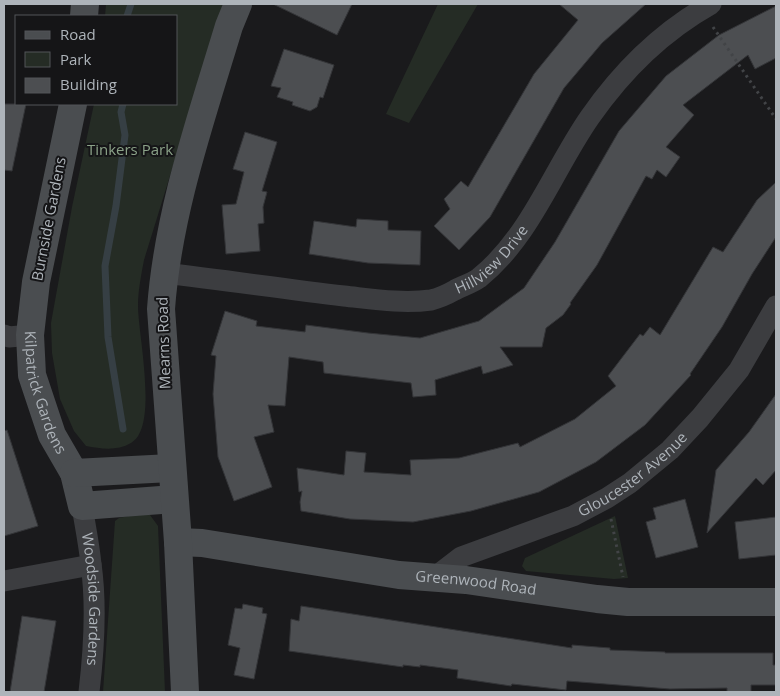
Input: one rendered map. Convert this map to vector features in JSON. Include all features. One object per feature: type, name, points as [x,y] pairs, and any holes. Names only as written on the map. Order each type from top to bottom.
[{"type":"street","name":"Mearns Road","points":[[185,692],[178,542],[171,468],[161,309],[163,273],[181,188],[229,26],[238,4]]},
{"type":"street","name":"Hillview Drive","points":[[163,273],[384,300],[432,300],[478,279],[510,248],[590,117],[627,70],[661,39],[691,15],[706,6]]},
{"type":"street","name":"Burnside Gardens","points":[[17,335],[36,282],[73,105]]},
{"type":"street","name":"Gloucester Avenue","points":[[435,577],[461,557],[573,516],[630,483],[670,450],[700,418],[739,370],[776,306]]},
{"type":"street","name":"Kilpatrick Gardens","points":[[17,335],[52,435],[74,473],[82,506]]},
{"type":"street","name":"Kilpatrick Gardens","points":[[74,473],[171,468]]},
{"type":"street","points":[[82,506],[174,499]]},
{"type":"street","name":"Woodside Gardens","points":[[82,506],[92,565],[94,610],[89,692]]},
{"type":"street","name":"Greenwood Road","points":[[178,542],[210,544],[399,575],[435,577],[628,602],[776,602]]},
{"type":"street","points":[[4,581],[92,565]]},
{"type":"path","points":[[706,6],[776,119]]},
{"type":"path","points":[[607,498],[628,602]]},
{"type":"green space","name":"Tinkers Park","points":[[106,4],[223,4],[144,260],[138,306],[145,379],[146,400],[144,419],[139,434],[131,443],[126,446],[109,449],[86,446],[74,431],[60,399],[52,353],[51,323],[72,207],[94,105],[178,105],[178,15],[105,15]]},
{"type":"green space","points":[[438,4],[478,4],[409,123],[386,114]]},
{"type":"green space","points":[[137,514],[150,515],[158,526],[165,692],[103,692],[115,521],[119,518]]},
{"type":"green space","points":[[615,516],[628,578],[614,579],[526,571],[522,566],[525,558]]},
{"type":"building","points":[[273,4],[352,4],[337,35]]},
{"type":"building","points":[[559,4],[646,4],[602,43],[564,88],[490,217],[459,250],[434,226],[450,209],[444,199],[461,181],[468,187],[534,74],[578,20]]},
{"type":"building","points":[[776,6],[776,58],[755,69],[748,55],[683,105],[694,115],[666,147],[680,157],[666,177],[657,170],[652,179],[646,176],[597,265],[563,315],[546,328],[542,347],[500,347],[513,365],[483,374],[481,366],[435,380],[436,395],[413,397],[411,383],[324,373],[323,362],[289,357],[285,406],[268,405],[274,432],[254,437],[272,487],[234,501],[218,457],[213,394],[216,356],[211,355],[225,311],[257,321],[256,326],[305,332],[306,325],[420,338],[479,321],[524,288],[555,242],[619,131],[666,76],[719,35]]},
{"type":"building","points":[[284,49],[334,65],[323,98],[320,97],[317,107],[310,111],[292,105],[293,102],[277,97],[281,88],[271,86]]},
{"type":"building","points":[[4,104],[26,105],[12,171],[4,170]]},
{"type":"building","points":[[245,132],[277,142],[262,191],[267,192],[263,207],[264,223],[258,224],[260,251],[226,254],[222,205],[236,204],[244,172],[233,169]]},
{"type":"building","points":[[776,182],[776,237],[752,274],[722,327],[691,375],[645,425],[596,462],[539,492],[471,511],[413,522],[350,519],[301,511],[302,491],[299,492],[297,468],[344,475],[346,451],[366,453],[364,472],[411,475],[410,460],[459,458],[518,443],[520,447],[575,419],[616,386],[608,376],[640,334],[643,336],[650,327],[660,335],[713,247],[723,252],[757,200]]},
{"type":"building","points":[[357,219],[388,221],[388,230],[421,231],[420,265],[368,263],[309,254],[314,221],[356,227]]},
{"type":"building","points":[[776,394],[776,470],[763,485],[756,478],[707,533],[716,470],[749,432]]},
{"type":"building","points":[[7,430],[38,526],[4,536],[4,431]]},
{"type":"building","points":[[685,499],[698,547],[656,558],[646,522],[656,519],[653,508]]},
{"type":"building","points":[[776,517],[776,555],[739,559],[735,522]]},
{"type":"building","points":[[243,604],[263,608],[262,613],[267,614],[254,679],[234,675],[240,648],[228,645],[235,608],[242,609]]},
{"type":"building","points":[[301,606],[572,648],[572,645],[610,648],[610,650],[665,653],[773,653],[773,665],[776,665],[776,685],[751,685],[751,692],[727,692],[727,688],[670,689],[567,681],[566,690],[512,684],[511,686],[457,678],[458,670],[420,665],[420,667],[403,665],[403,667],[289,651],[291,619],[299,621]]},
{"type":"building","points":[[22,616],[56,621],[44,692],[10,692]]},
{"type":"waterway","points":[[127,15],[131,4]]},
{"type":"waterway","points":[[123,105],[121,112],[125,135],[116,206],[105,266],[108,337],[123,429]]}]
